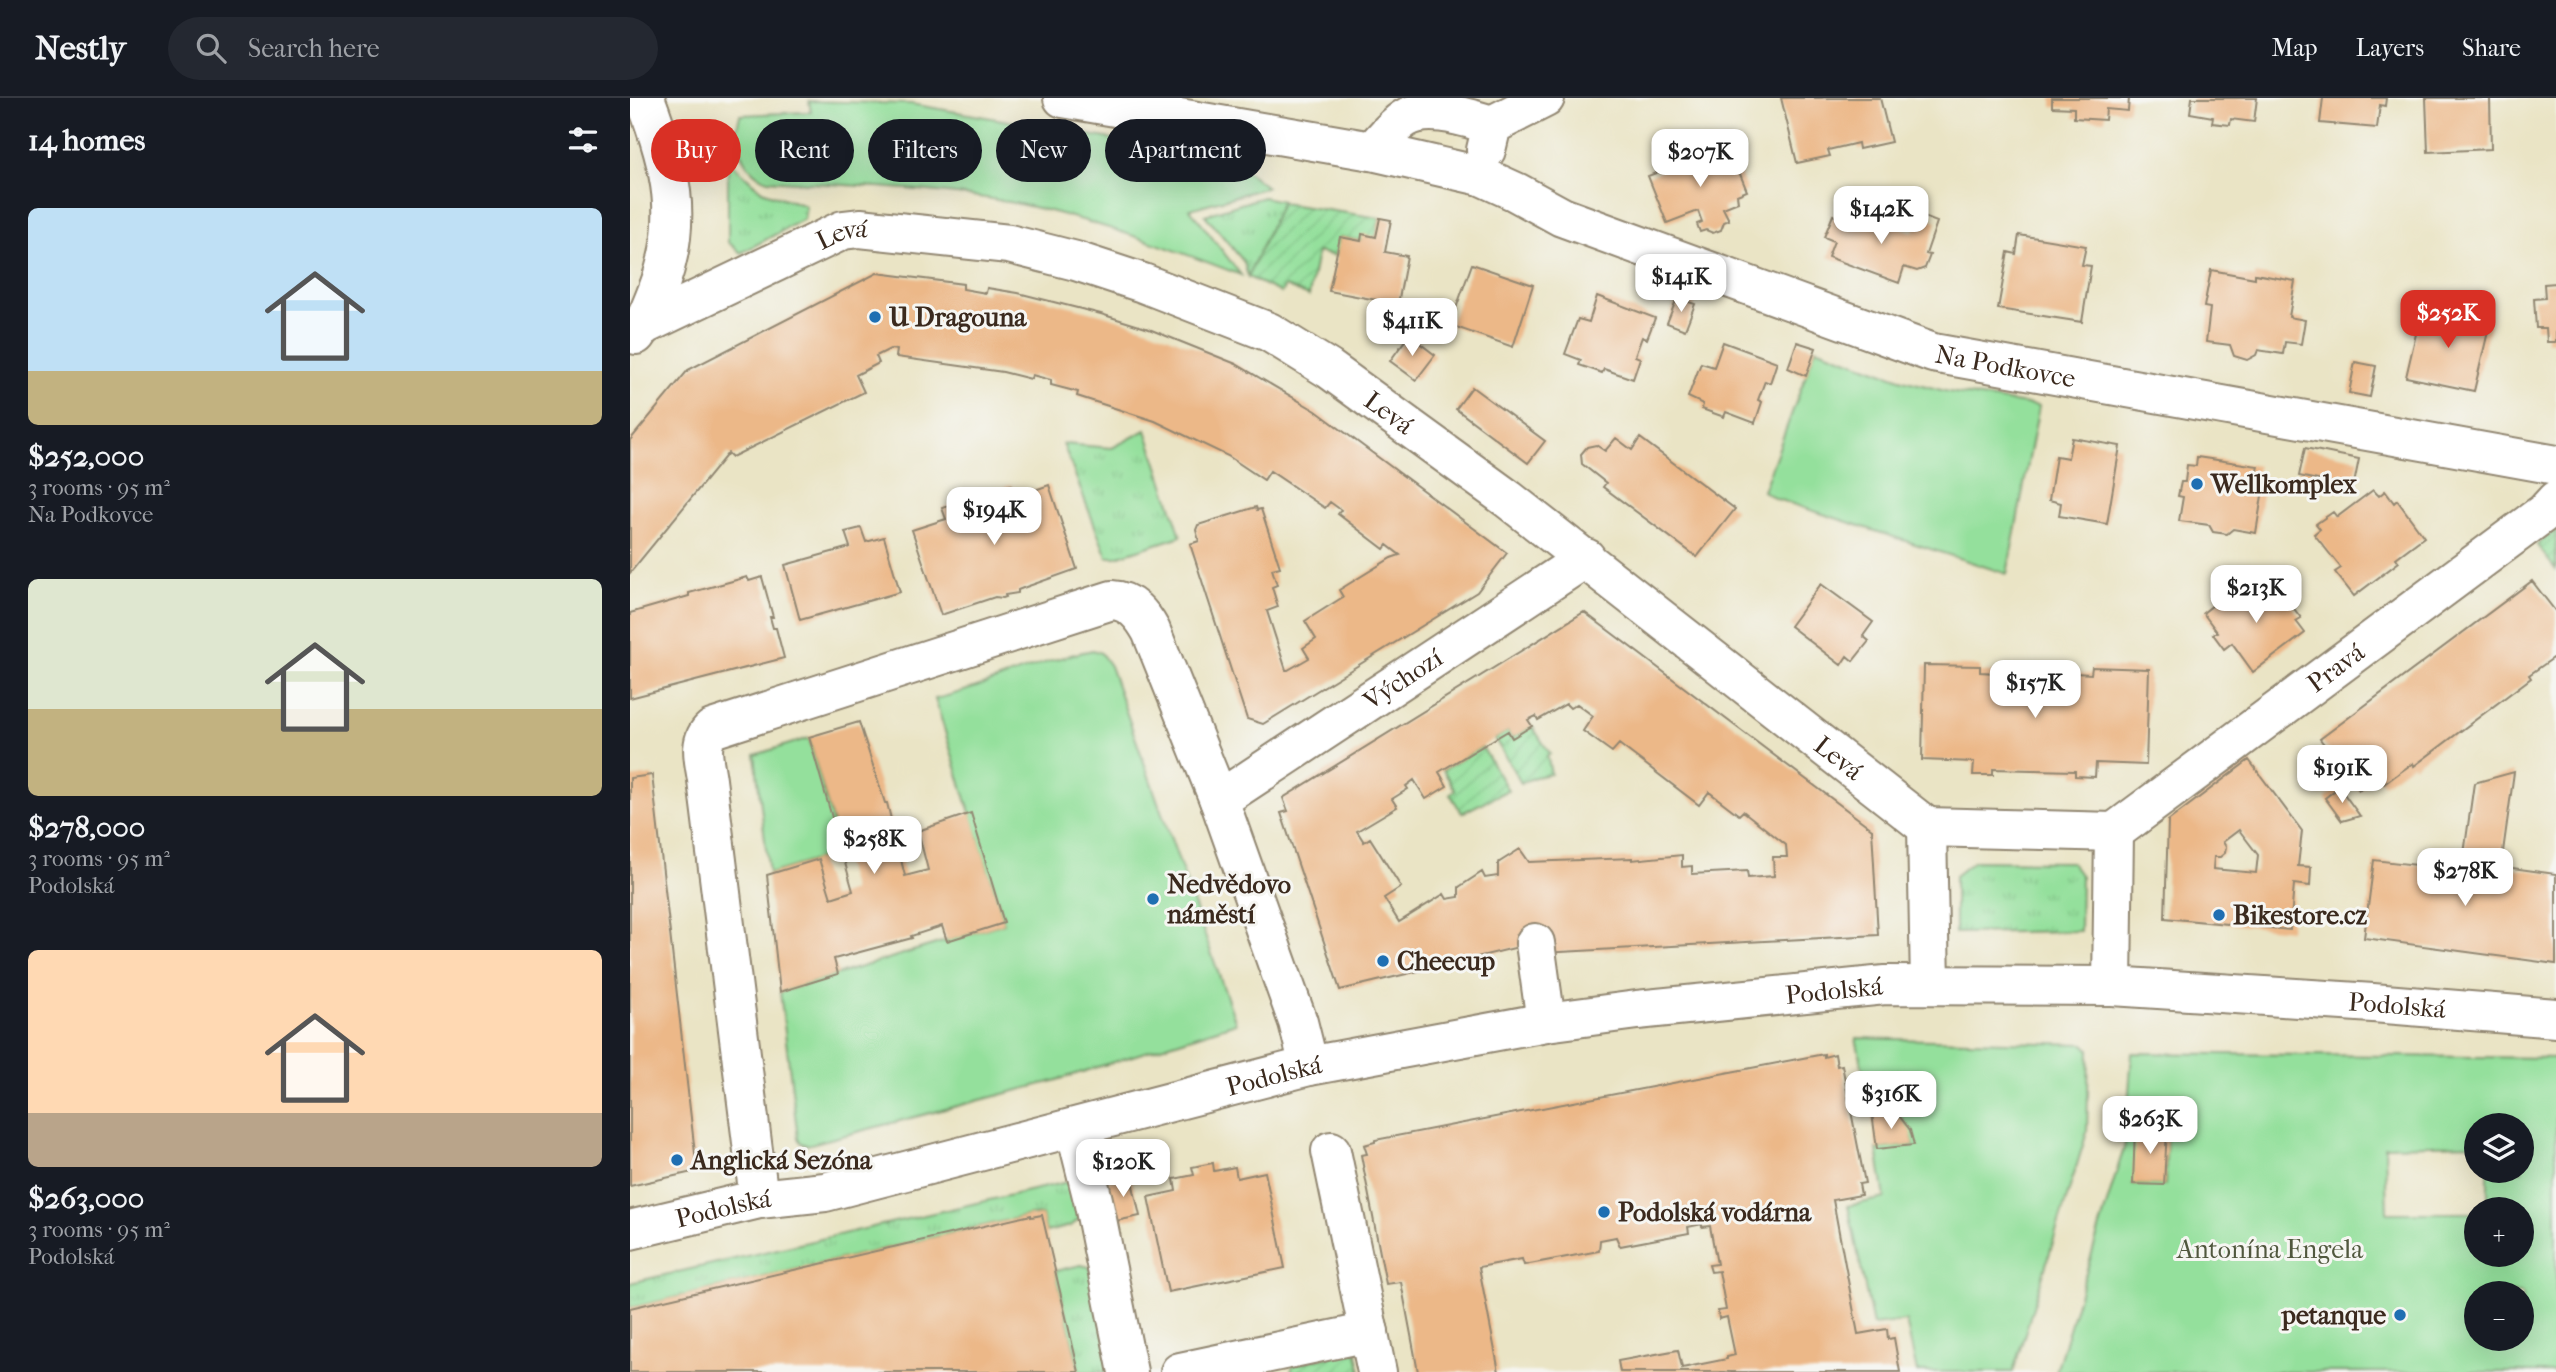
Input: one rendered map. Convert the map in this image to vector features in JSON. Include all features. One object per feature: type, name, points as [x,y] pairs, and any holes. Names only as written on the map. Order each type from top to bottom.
[{"type":"street","points":[[637,333],[668,257],[673,210],[668,167],[645,98]]},
{"type":"street","name":"Na Podkovce","points":[[1063,98],[1372,151],[1480,176],[1516,191],[1562,217],[1933,353],[2556,465]]},
{"type":"street","points":[[1372,151],[1408,108],[1429,113],[1446,113],[1492,125],[1545,98]]},
{"type":"street","points":[[1480,176],[1492,125]]},
{"type":"street","name":"Levá","points":[[637,333],[843,230],[878,228],[1009,244],[1076,261],[1143,283],[1269,332],[1329,369],[1586,558],[1927,827]]},
{"type":"street","name":"Pravá","points":[[2114,832],[2545,512],[2556,500]]},
{"type":"street","name":"Výchozí","points":[[1219,800],[1586,558]]},
{"type":"street","points":[[759,1199],[706,780],[702,744],[705,735],[712,729],[751,716],[1103,603],[1120,600],[1138,611],[1151,631],[1219,800],[1298,1022],[1309,1066]]},
{"type":"street","points":[[1930,985],[1927,827],[2114,832],[2112,986]]},
{"type":"street","points":[[1535,943],[1546,1022]]},
{"type":"street","name":"Podolská","points":[[630,1230],[759,1199],[825,1192],[1309,1066],[1546,1022],[1637,1010],[1885,985],[2112,986],[2556,1018]]},
{"type":"street","points":[[1075,1128],[1093,1199],[1128,1372]]},
{"type":"street","points":[[1331,1151],[1377,1372]]},
{"type":"street","points":[[1180,1372],[1369,1332]]},
{"type":"green space","points":[[809,101],[911,104],[997,119],[996,182],[1091,182],[1091,135],[1105,138],[1105,182],[1261,182],[1267,187],[1190,209],[1241,275],[1113,229],[1001,200],[935,192],[798,182],[854,182],[854,119],[755,119],[755,173],[747,165],[741,154],[740,115],[811,112]]},
{"type":"green space","points":[[741,172],[762,191],[806,206],[804,219],[741,253],[728,242],[728,182],[741,182]]},
{"type":"green space","points":[[1263,197],[1282,201],[1248,277],[1244,262],[1205,215]]},
{"type":"green space","points":[[1281,203],[1380,218],[1376,237],[1361,241],[1340,237],[1336,256],[1317,252],[1309,296],[1285,286],[1281,293],[1248,277]]},
{"type":"green space","points":[[1816,348],[1903,380],[1949,392],[2039,406],[2007,574],[1777,499],[1763,491]]},
{"type":"green space","points":[[1146,430],[1181,536],[1116,557],[1107,557],[1063,444],[1112,448]]},
{"type":"green space","points":[[2556,530],[2556,570],[2537,545]]},
{"type":"green space","points":[[1093,650],[1101,653],[1110,666],[1236,1023],[1054,1081],[807,1145],[801,1143],[798,1138],[780,992],[1004,923],[935,699],[975,688],[1053,660]]},
{"type":"green space","points":[[1532,726],[1550,754],[1547,755],[1551,774],[1521,783],[1495,739],[1508,731],[1512,738]]},
{"type":"green space","points":[[809,738],[841,852],[769,874],[755,755]]},
{"type":"green space","points":[[1482,747],[1508,790],[1462,813],[1450,794],[1455,790],[1443,770]]},
{"type":"green space","points":[[1974,861],[2071,862],[2081,876],[2080,931],[1955,933],[1955,876]]},
{"type":"green space","points":[[1856,1038],[2084,1044],[2089,1049],[2087,1132],[2013,1372],[1917,1372],[1906,1321],[1873,1325],[1848,1206],[1885,1198],[1877,1149],[1914,1145],[1908,1129],[1895,1114],[1872,1113]]},
{"type":"green space","name":"Antonína Engela","points":[[2132,1053],[2556,1058],[2556,1372],[2056,1372],[2125,1144]],"holes":[[[2464,1113],[2534,1113],[2534,1183],[2488,1183],[2488,1197],[2534,1197],[2534,1267],[2464,1267],[2464,1213],[2387,1213],[2385,1146],[2464,1144]],[[2167,1130],[2165,1185],[2133,1184]]]},
{"type":"green space","points":[[1076,1180],[1079,1219],[1071,1226],[1046,1232],[1042,1215],[1030,1215],[630,1308],[630,1283]]},
{"type":"green space","points":[[1081,1265],[1090,1267],[1117,1372],[1079,1372],[1055,1271]]},
{"type":"green space","points":[[1356,1349],[1361,1372],[1291,1372],[1293,1365]]},
{"type":"building","points":[[1781,98],[1880,98],[1891,142],[1859,149],[1858,143],[1828,150],[1830,156],[1797,163]]},
{"type":"building","points":[[2052,98],[2129,98],[2128,111],[2106,109],[2105,120],[2074,118],[2074,108],[2052,107]]},
{"type":"building","points":[[2192,98],[2257,98],[2254,122],[2231,119],[2230,125],[2212,123],[2213,117],[2190,113]]},
{"type":"building","points":[[2323,98],[2386,98],[2385,106],[2380,105],[2377,128],[2320,123]]},
{"type":"building","points":[[2426,98],[2490,98],[2491,149],[2428,152]]},
{"type":"building","points":[[1728,145],[1747,191],[1737,195],[1738,202],[1723,208],[1729,220],[1724,222],[1721,230],[1713,233],[1706,230],[1700,232],[1697,224],[1702,222],[1698,211],[1667,223],[1648,176]]},
{"type":"building","points":[[1833,215],[1842,219],[1844,215],[1881,229],[1884,221],[1913,232],[1919,215],[1937,222],[1926,254],[1930,255],[1925,268],[1917,271],[1904,267],[1899,283],[1828,257],[1834,241],[1824,237]]},
{"type":"building","points":[[1380,218],[1391,220],[1385,252],[1407,256],[1398,304],[1329,291],[1340,237],[1361,241],[1362,234],[1376,237]]},
{"type":"building","points":[[2019,235],[2086,246],[2082,265],[2091,266],[2082,322],[1998,309],[2008,252],[2016,254]]},
{"type":"building","points":[[1472,264],[1533,285],[1513,347],[1450,325]]},
{"type":"building","points":[[2211,270],[2255,278],[2255,274],[2295,281],[2289,317],[2305,320],[2301,344],[2285,342],[2283,354],[2258,350],[2256,355],[2247,360],[2234,356],[2230,345],[2206,342],[2210,308],[2204,307]]},
{"type":"building","points":[[877,273],[963,284],[963,289],[986,293],[987,288],[1018,293],[1101,314],[1149,329],[1236,364],[1316,411],[1507,553],[1477,592],[1263,724],[1247,719],[1190,544],[1199,541],[1196,530],[1198,525],[1256,507],[1257,510],[1261,509],[1280,567],[1272,569],[1277,585],[1272,587],[1278,607],[1267,611],[1286,670],[1309,658],[1303,648],[1316,639],[1305,621],[1343,597],[1339,590],[1400,555],[1387,545],[1384,549],[1338,514],[1341,510],[1330,502],[1325,508],[1270,471],[1264,480],[1228,456],[1155,421],[1077,396],[1078,392],[1051,385],[1051,380],[1032,375],[1031,379],[1003,372],[896,357],[897,350],[890,349],[876,356],[879,363],[856,375],[864,392],[732,457],[728,453],[630,573],[630,440],[688,370]]},
{"type":"building","points":[[2556,283],[2556,342],[2547,342],[2546,328],[2536,328],[2534,299],[2545,298],[2544,284]]},
{"type":"building","points":[[1597,296],[1655,318],[1647,339],[1642,337],[1635,356],[1640,358],[1633,379],[1604,369],[1602,373],[1579,365],[1581,360],[1565,354],[1578,319],[1589,322]]},
{"type":"building","points":[[1677,298],[1695,304],[1685,330],[1667,323]]},
{"type":"building","points":[[2422,308],[2490,323],[2474,391],[2406,377]]},
{"type":"building","points":[[1409,335],[1435,355],[1416,380],[1390,361]]},
{"type":"building","points":[[1723,342],[1777,362],[1770,383],[1765,381],[1758,400],[1762,402],[1755,423],[1726,412],[1724,417],[1702,409],[1703,404],[1688,397],[1701,363],[1714,367]]},
{"type":"building","points":[[1797,342],[1816,348],[1806,376],[1788,368]]},
{"type":"building","points":[[2355,362],[2376,366],[2370,397],[2349,393]]},
{"type":"building","points":[[1472,387],[1545,441],[1528,463],[1456,409]]},
{"type":"building","points":[[1616,438],[1632,450],[1640,438],[1735,509],[1697,557],[1603,487],[1606,483],[1582,464],[1581,454],[1587,447],[1596,445],[1605,451]]},
{"type":"building","points":[[2072,438],[2120,446],[2107,524],[2059,516],[2061,503],[2049,500],[2056,456],[2068,458]]},
{"type":"building","points":[[2305,448],[2359,459],[2354,484],[2351,487],[2299,476]]},
{"type":"building","points":[[2197,457],[2258,466],[2256,475],[2265,477],[2256,533],[2233,529],[2227,534],[2213,532],[2209,525],[2179,521],[2183,497],[2178,496],[2181,482],[2185,482],[2187,465],[2196,466]]},
{"type":"building","points":[[1011,485],[1015,497],[1049,485],[1077,569],[1018,590],[1018,593],[1005,595],[1003,598],[995,597],[941,615],[912,530],[946,519],[942,508]]},
{"type":"building","points":[[2373,490],[2379,496],[2385,491],[2394,503],[2397,500],[2424,537],[2396,558],[2399,562],[2354,596],[2335,572],[2341,568],[2314,534],[2320,529],[2316,524],[2333,512],[2337,517]]},
{"type":"building","points":[[861,528],[866,542],[884,537],[900,592],[800,620],[785,565],[850,547],[845,532]]},
{"type":"building","points":[[747,577],[749,581],[762,577],[773,617],[770,617],[773,628],[776,628],[784,658],[630,698],[630,613]]},
{"type":"building","points":[[2273,581],[2301,618],[2296,621],[2305,633],[2253,672],[2232,643],[2224,649],[2213,634],[2217,632],[2203,613],[2232,590],[2243,604]]},
{"type":"building","points":[[2532,581],[2556,612],[2556,656],[2414,766],[2413,763],[2384,784],[2377,776],[2359,790],[2320,739]]},
{"type":"building","points":[[1821,584],[1873,622],[1863,636],[1869,641],[1853,661],[1847,656],[1841,665],[1790,626]]},
{"type":"building","points":[[1584,612],[1872,829],[1878,935],[1542,953],[1535,943],[1340,990],[1281,813],[1288,811],[1283,798]],"holes":[[[1566,704],[1570,708],[1577,704],[1593,716],[1583,731],[1612,752],[1619,744],[1699,805],[1709,792],[1739,815],[1743,811],[1786,845],[1787,857],[1773,857],[1774,876],[1748,878],[1747,871],[1692,874],[1692,866],[1682,867],[1682,855],[1632,860],[1529,862],[1520,849],[1498,863],[1498,876],[1485,878],[1482,872],[1459,887],[1459,897],[1447,899],[1444,894],[1399,922],[1384,898],[1401,887],[1370,838],[1364,842],[1357,831],[1397,807],[1392,799],[1408,789],[1406,786],[1414,780],[1426,799],[1447,786],[1439,772],[1508,731],[1512,738],[1532,726],[1528,720],[1536,716],[1538,720]]]},
{"type":"building","points":[[1924,665],[1980,666],[1980,672],[1997,673],[1997,679],[2075,681],[2075,673],[2091,674],[2092,667],[2149,669],[2146,765],[2096,763],[2095,777],[2075,776],[2075,771],[1993,769],[1993,775],[1973,775],[1974,762],[1922,760]]},
{"type":"building","points":[[859,722],[887,803],[905,876],[928,870],[918,831],[971,813],[1004,923],[947,941],[942,926],[911,936],[912,938],[834,959],[838,974],[780,992],[767,875],[819,859],[831,898],[853,891],[809,737]]},
{"type":"building","points":[[2249,760],[2302,831],[2298,866],[2311,867],[2310,886],[2294,884],[2290,930],[2165,918],[2168,821]],"holes":[[[2239,830],[2258,855],[2256,873],[2213,869],[2214,857],[2225,853],[2223,842]]]},
{"type":"building","points":[[2514,772],[2502,859],[2464,854],[2474,783]]},
{"type":"building","points":[[652,775],[697,1171],[630,1186],[630,778]]},
{"type":"building","points":[[2339,787],[2360,816],[2342,821],[2325,798]]},
{"type":"building","points":[[2426,856],[2556,874],[2556,964],[2364,938],[2374,860],[2425,866]]},
{"type":"building","name":"Podolská vodárna","points":[[1824,1054],[1824,1057],[1835,1054],[1837,1066],[1842,1065],[1865,1183],[1859,1184],[1861,1195],[1833,1200],[1858,1334],[1887,1329],[1888,1339],[1894,1338],[1900,1372],[1620,1372],[1618,1361],[1678,1350],[1682,1368],[1735,1355],[1727,1317],[1719,1319],[1718,1311],[1726,1310],[1719,1271],[1711,1272],[1709,1265],[1717,1264],[1710,1226],[1702,1227],[1702,1224],[1688,1227],[1689,1233],[1620,1246],[1616,1237],[1600,1240],[1599,1251],[1524,1265],[1522,1259],[1479,1267],[1499,1372],[1418,1372],[1401,1282],[1386,1284],[1361,1155],[1367,1154],[1364,1145],[1375,1140]]},
{"type":"building","points":[[1887,1110],[1900,1117],[1910,1130],[1914,1145],[1877,1149],[1872,1113]]},
{"type":"building","points":[[2135,1128],[2167,1129],[2164,1185],[2133,1184]]},
{"type":"building","points":[[1213,1163],[1214,1171],[1235,1167],[1237,1178],[1265,1172],[1285,1268],[1168,1292],[1148,1197],[1176,1191],[1174,1179],[1194,1175],[1192,1167]]},
{"type":"building","points":[[1131,1177],[1140,1216],[1116,1221],[1107,1182]]},
{"type":"building","points":[[1031,1215],[1042,1215],[1079,1372],[630,1372],[630,1308]]},
{"type":"place","name":"U Dragouna","points":[[875,317]]},
{"type":"place","name":"Wellkomplex","points":[[2197,484]]},
{"type":"place","name":"Nedvědovo náměstí","points":[[1153,899]]},
{"type":"place","name":"Bikestore.cz","points":[[2219,915]]},
{"type":"place","name":"Cheecup","points":[[1383,961]]},
{"type":"place","name":"Anglická Sezóna","points":[[677,1160]]},
{"type":"place","name":"Podolská vodárna","points":[[1604,1212]]},
{"type":"place","name":"petanque","points":[[2400,1315]]}]
